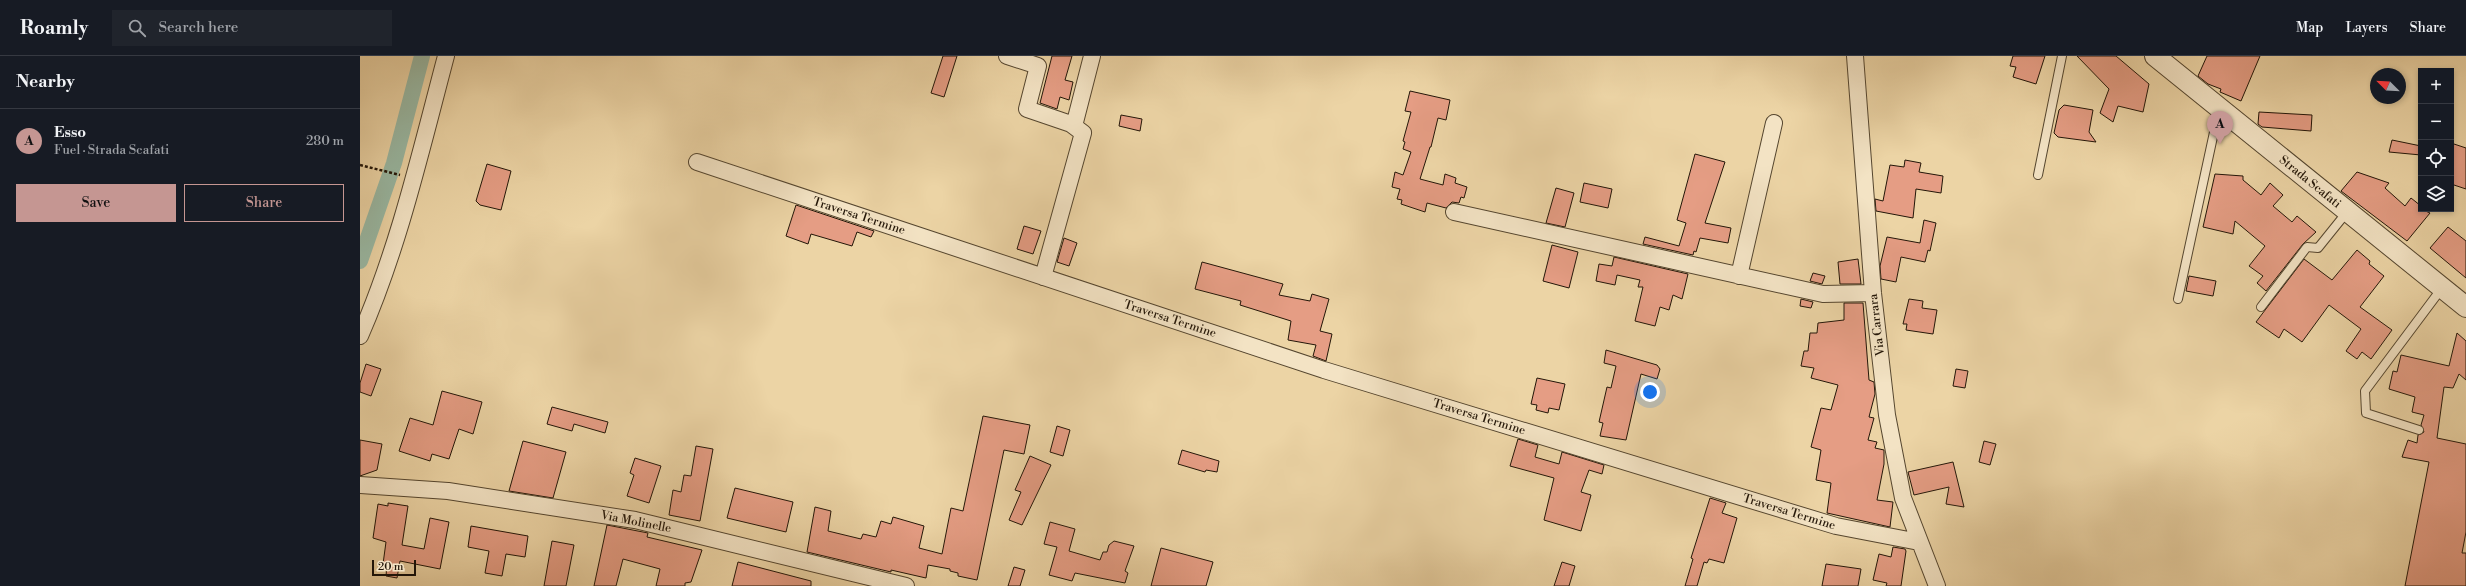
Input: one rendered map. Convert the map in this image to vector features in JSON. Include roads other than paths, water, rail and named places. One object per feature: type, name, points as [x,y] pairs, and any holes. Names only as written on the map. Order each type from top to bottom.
[{"type":"street","points":[[360,336],[375,301],[413,179],[446,56]]},
{"type":"street","points":[[1007,56],[1038,66],[1028,110],[1074,126],[1083,133],[1043,277]]},
{"type":"street","points":[[1074,126],[1092,56]]},
{"type":"street","name":"Via Carrara","points":[[1855,56],[1873,293],[1889,422],[1903,498],[1937,586]]},
{"type":"street","name":"Strada Scafati","points":[[2155,56],[2466,307]]},
{"type":"street","points":[[1739,276],[1774,123]]},
{"type":"street","name":"Traversa Termine","points":[[697,162],[1332,372],[1828,524],[1919,542]]},
{"type":"street","points":[[1454,212],[1823,294],[1873,293]]},
{"type":"street","name":"Via Molinelle","points":[[360,485],[448,491],[635,520],[906,586]]},
{"type":"lane","points":[[2038,175],[2062,56]]},
{"type":"lane","points":[[2178,298],[2219,109]]},
{"type":"lane","points":[[2261,307],[2307,247],[2318,248],[2347,212]]},
{"type":"lane","points":[[2419,430],[2366,413],[2365,390],[2442,288]]},
{"type":"waterway","points":[[360,261],[394,163],[422,56]]},
{"type":"place","name":"Esso","points":[[2220,144]]}]
